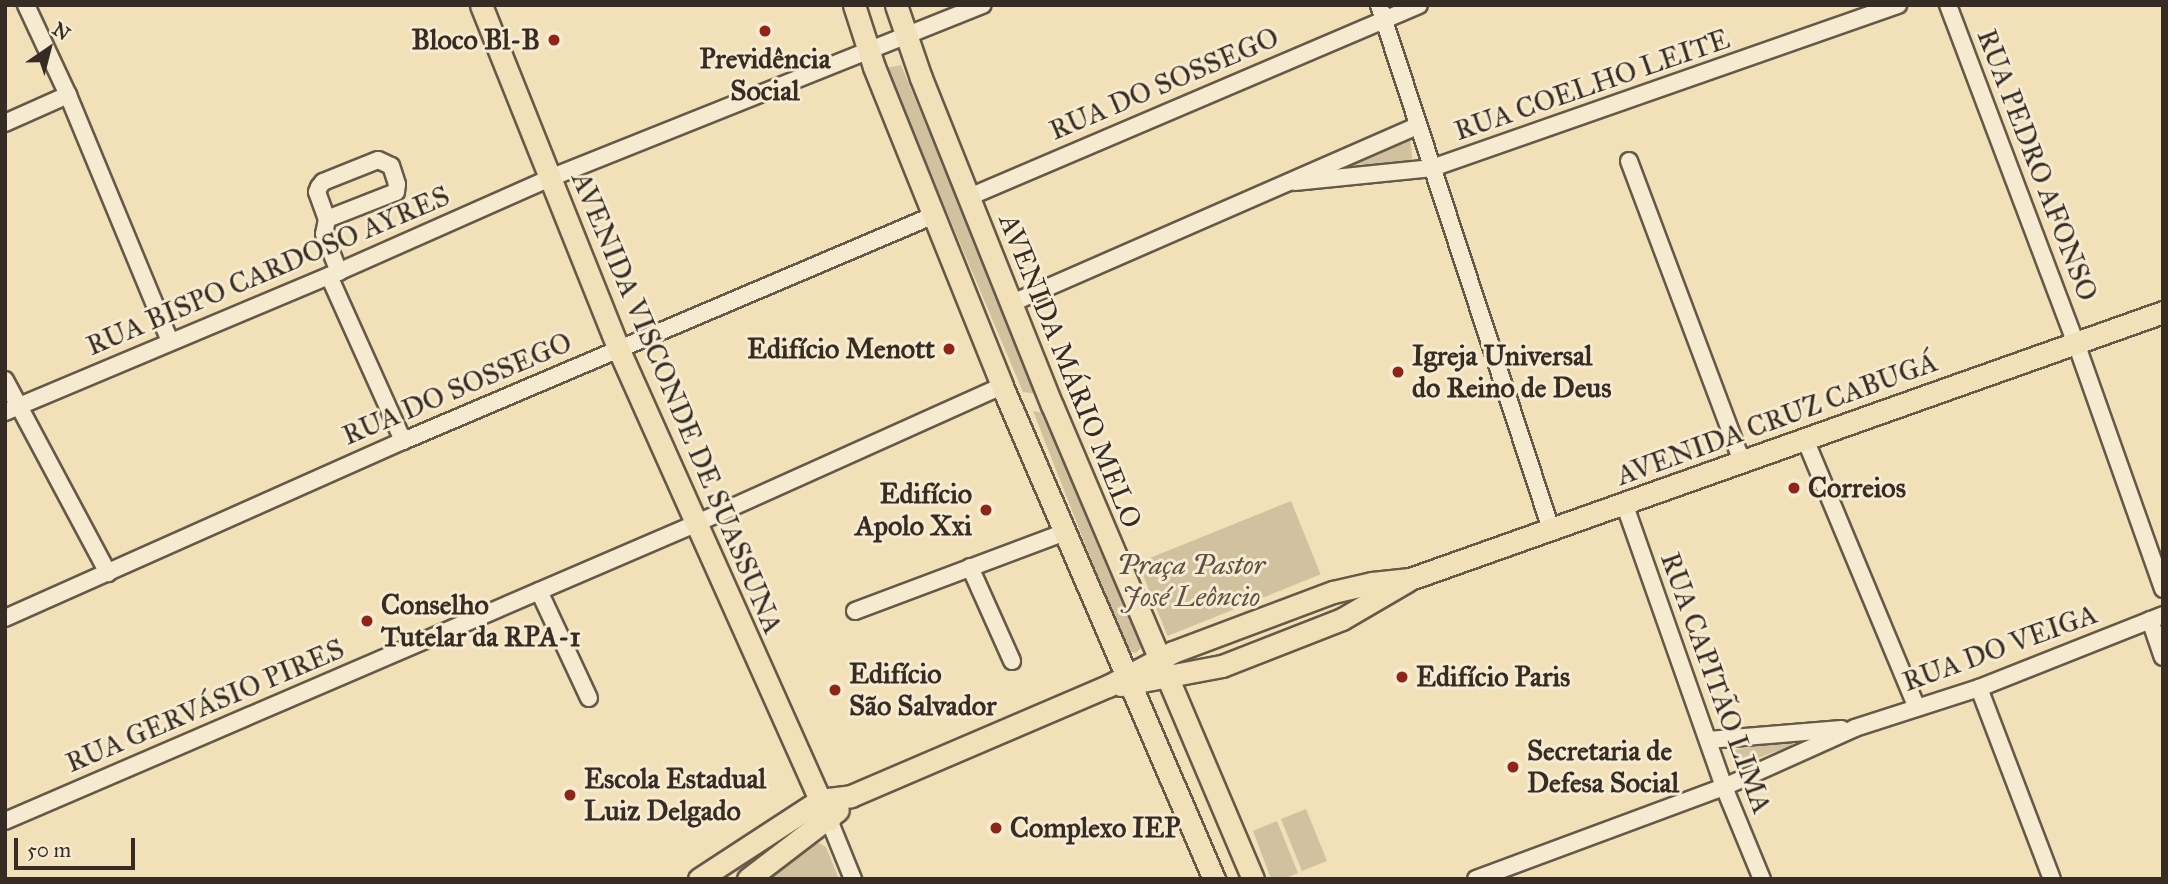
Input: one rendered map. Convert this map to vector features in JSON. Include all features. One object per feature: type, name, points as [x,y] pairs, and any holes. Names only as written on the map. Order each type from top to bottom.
[{"type":"main road","name":"AVENIDA VISCONDE DE SUASSUNA","points":[[481,5],[618,348],[829,820]]},
{"type":"main road","points":[[854,5],[867,51],[1002,386],[1214,879]]},
{"type":"main road","name":"AVENIDA MÁRIO MELO","points":[[896,5],[905,37],[1052,405],[1253,879]]},
{"type":"main road","name":"AVENIDA CRUZ CABUGÁ","points":[[699,879],[820,800],[851,796],[1108,686],[1164,668],[1333,592],[1410,579],[2163,312]]},
{"type":"main road","name":"AVENIDA CRUZ CABUGÁ","points":[[1164,668],[1222,666],[1320,628],[1377,602],[1410,579]]},
{"type":"main road","name":"AVENIDA CRUZ CABUGÁ","points":[[748,879],[829,820],[851,796]]},
{"type":"street","points":[[26,5],[68,95],[170,341]]},
{"type":"street","name":"RUA BISPO CARDOSO AYRES","points":[[13,408],[334,274],[550,178],[983,5]]},
{"type":"street","name":"RUA DO SOSSEGO","points":[[969,197],[1381,12],[1419,5]]},
{"type":"street","name":"RUA COELHO LEITE","points":[[1295,182],[1432,168],[1898,5]]},
{"type":"street","name":"RUA PEDRO AFONSO","points":[[1948,5],[2076,343],[2163,589]]},
{"type":"street","points":[[1381,12],[1551,529]]},
{"type":"street","points":[[5,123],[68,95]]},
{"type":"street","name":"RUA COELHO LEITE","points":[[1012,303],[1295,182],[1418,126]]},
{"type":"street","points":[[327,219],[396,192],[397,184],[391,166],[378,160],[323,181],[317,192],[327,219],[324,234],[334,274],[403,441]]},
{"type":"street","points":[[1629,161],[1742,461]]},
{"type":"street","name":"RUA DO SOSSEGO","points":[[5,618],[403,441],[932,216]]},
{"type":"street","points":[[5,380],[13,408],[108,573]]},
{"type":"street","name":"RUA GERVÁSIO PIRES","points":[[5,821],[695,523],[1002,386]]},
{"type":"street","points":[[1805,439],[1917,708]]},
{"type":"street","name":"RUA CAPITÃO LIMA","points":[[1624,503],[1724,787],[1762,879]]},
{"type":"street","points":[[855,611],[1065,532]]},
{"type":"street","points":[[970,567],[1012,661]]},
{"type":"street","points":[[539,591],[589,698]]},
{"type":"street","points":[[2157,617],[2163,657]]},
{"type":"street","name":"RUA DO VEIGA","points":[[1476,879],[1724,787],[1855,728],[1979,688],[2157,617]]},
{"type":"street","points":[[1979,688],[2052,879]]},
{"type":"street","name":"RUA DO VEIGA","points":[[1708,740],[1855,728]]},
{"type":"street","points":[[829,820],[853,879]]},
{"type":"green space","points":[[901,65],[1038,394],[1023,392],[886,68]]},
{"type":"green space","points":[[1410,139],[1413,163],[1349,165]]},
{"type":"green space","points":[[1033,411],[1046,414],[1142,647],[1136,653],[1127,651]]},
{"type":"green space","name":"Praça Pastor José Leôncio","points":[[1291,501],[1321,574],[1168,636],[1138,563]]},
{"type":"green space","points":[[1789,740],[1793,742],[1791,746],[1739,765],[1730,759],[1734,750]]},
{"type":"green space","points":[[1306,809],[1327,861],[1302,871],[1281,819]]},
{"type":"green space","points":[[1277,821],[1298,873],[1284,879],[1271,879],[1253,831]]},
{"type":"green space","points":[[819,843],[826,847],[839,879],[769,879],[812,844]]},
{"type":"place","name":"Previdência Social","points":[[765,31]]},
{"type":"place","name":"Bloco Bl-B","points":[[554,40]]},
{"type":"place","name":"Edifício Menott","points":[[949,349]]},
{"type":"place","name":"Igreja Universal do Reino de Deus","points":[[1398,372]]},
{"type":"place","name":"Correios","points":[[1794,488]]},
{"type":"place","name":"Edifício Apolo Xxi","points":[[986,510]]},
{"type":"place","name":"Conselho Tutelar da RPA-1","points":[[367,621]]},
{"type":"place","name":"Edifício Paris","points":[[1402,677]]},
{"type":"place","name":"Edifício São Salvador","points":[[835,690]]},
{"type":"place","name":"Secretaria de Defesa Social","points":[[1513,767]]},
{"type":"place","name":"Escola Estadual Luiz Delgado","points":[[570,795]]},
{"type":"place","name":"Complexo IEP","points":[[996,828]]}]
